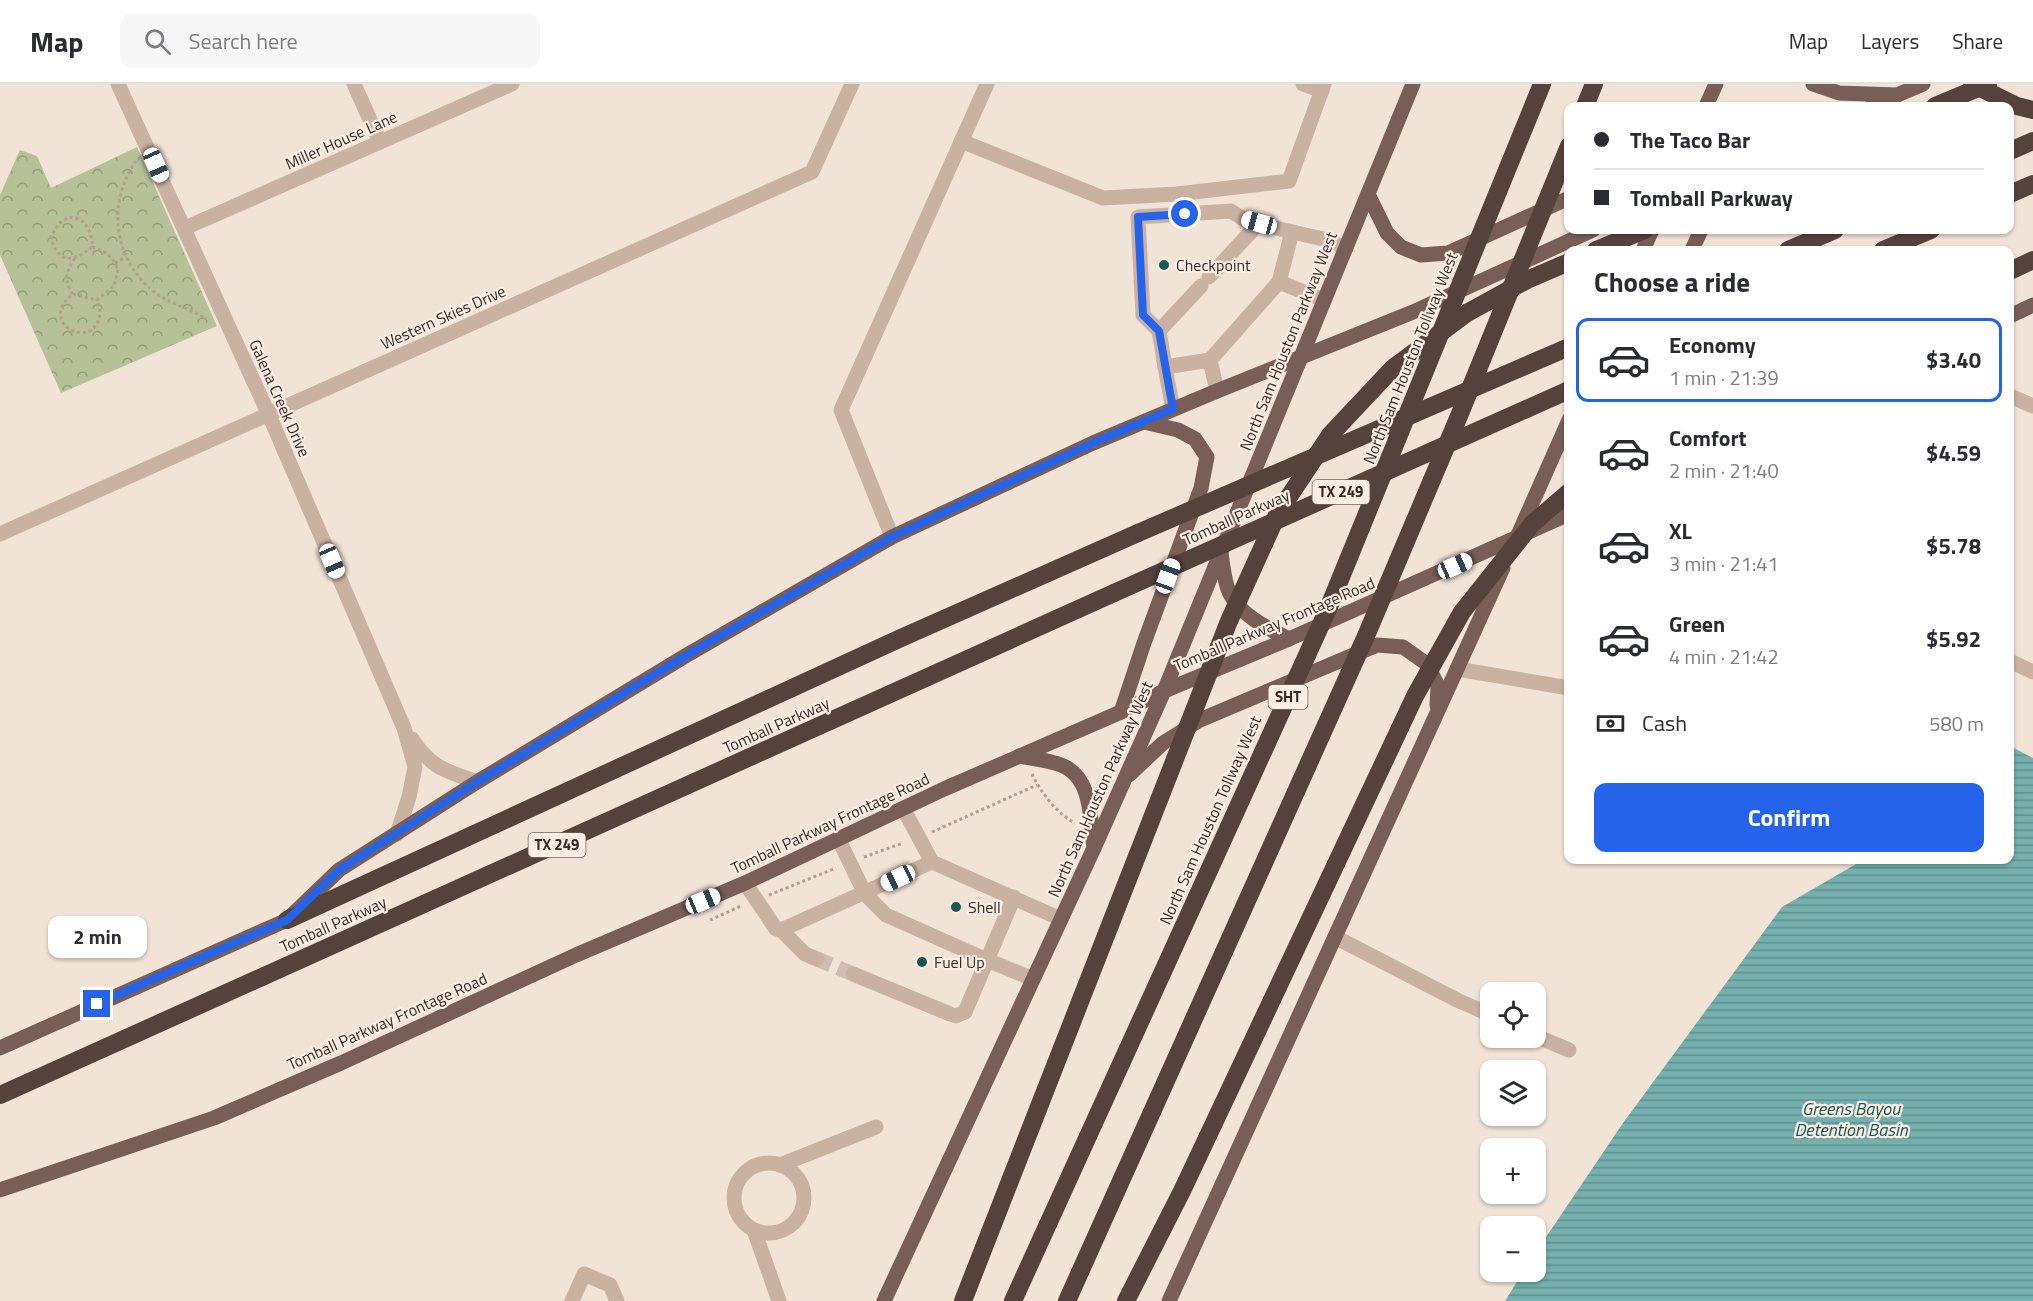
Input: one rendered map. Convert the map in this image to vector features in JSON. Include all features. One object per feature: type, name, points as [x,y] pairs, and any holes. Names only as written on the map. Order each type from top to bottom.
[{"type":"highway","name":"North Sam Houston Tollway West","points":[[1013,1301],[1328,609],[1542,84]]},
{"type":"highway","points":[[1587,102],[1594,84]]},
{"type":"highway","points":[[1972,84],[2009,102]]},
{"type":"highway","points":[[1945,102],[1988,84]]},
{"type":"highway","points":[[2014,105],[2033,110]]},
{"type":"highway","points":[[2014,150],[2033,141]]},
{"type":"highway","name":"SHT","points":[[1067,1301],[1366,636],[1564,158]]},
{"type":"highway","points":[[2014,193],[2033,184]]},
{"type":"highway","points":[[1606,246],[1635,234]]},
{"type":"highway","points":[[1797,246],[1826,234]]},
{"type":"highway","points":[[1893,246],[1921,234]]},
{"type":"highway","points":[[2014,269],[2033,260]]},
{"type":"highway","points":[[963,1301],[1229,621],[1278,513],[1330,435],[1393,368],[1467,313],[1527,279],[1564,264]]},
{"type":"highway","name":"Tomball Parkway","points":[[287,920],[901,638],[1564,348]]},
{"type":"highway","name":"Tomball Parkway","points":[[0,1095],[1564,392]]},
{"type":"highway","points":[[1126,1301],[1182,1191],[1415,696],[1462,612],[1532,524],[1564,496]]},
{"type":"main road","name":"North Sam Houston Parkway West","points":[[884,1301],[1034,979],[1164,691],[1413,84]]},
{"type":"main road","points":[[1708,102],[1716,84]]},
{"type":"main road","points":[[1813,84],[1839,93],[1897,95]]},
{"type":"main road","points":[[1880,102],[1923,84]]},
{"type":"main road","points":[[1368,194],[1387,233],[1401,247],[1420,255],[1448,253],[1564,200]]},
{"type":"main road","points":[[287,920],[339,870],[477,782],[687,655],[892,537],[1093,443],[1413,312],[1584,234]]},
{"type":"main road","points":[[1535,256],[1564,254]]},
{"type":"main road","points":[[2014,314],[2033,305]]},
{"type":"main road","points":[[1121,712],[1201,488],[1207,457],[1196,439],[1178,430],[1144,422]]},
{"type":"main road","points":[[1169,1301],[1564,431]]},
{"type":"main road","name":"Tomball Parkway Frontage Road","points":[[0,1190],[214,1118],[341,1063],[576,955],[745,883],[903,808],[1164,691],[1288,639],[1564,516]]},
{"type":"main road","points":[[1221,553],[1230,596],[1246,613],[1263,626],[1288,639]]},
{"type":"main road","points":[[1124,780],[1163,743],[1200,720],[1377,645],[1403,647],[1427,664],[1438,686],[1437,714]]},
{"type":"main road","points":[[1019,756],[1060,765],[1074,772],[1082,783],[1088,804],[1094,848]]},
{"type":"main road","name":"Tomball Parkway","points":[[0,1048],[287,920]]},
{"type":"street","name":"Galena Creek Drive","points":[[118,84],[269,415],[404,728],[415,767],[409,797],[397,834]]},
{"type":"street","points":[[354,84],[380,142]]},
{"type":"street","name":"Miller House Lane","points":[[184,228],[512,84]]},
{"type":"street","name":"Western Skies Drive","points":[[0,534],[812,172],[852,84]]},
{"type":"street","points":[[892,537],[842,410],[987,84]]},
{"type":"street","points":[[961,141],[1103,198],[1177,194],[1289,181],[1323,87],[1303,84]]},
{"type":"street","points":[[1173,409],[1159,331],[1143,315],[1138,217],[1231,211],[1252,221],[1328,240],[1346,248]]},
{"type":"street","points":[[1159,331],[1205,281],[1252,221]]},
{"type":"street","points":[[1165,367],[1210,360],[1279,282],[1292,232]]},
{"type":"street","points":[[1279,282],[1324,300]]},
{"type":"street","points":[[1210,360],[1217,391]]},
{"type":"street","points":[[2014,398],[2033,406]]},
{"type":"street","points":[[2014,663],[2033,672]]},
{"type":"street","points":[[1457,669],[1564,687]]},
{"type":"street","name":"Galena Creek Drive","points":[[404,728],[424,757],[442,769],[477,782]]},
{"type":"street","points":[[903,808],[932,862],[1061,919]]},
{"type":"street","points":[[838,838],[865,894],[886,915],[1034,979]]},
{"type":"street","points":[[781,930],[932,862]]},
{"type":"street","points":[[745,883],[776,929],[781,930],[805,954],[817,959]]},
{"type":"street","points":[[853,974],[956,1016],[965,1012],[1014,897]]},
{"type":"street","points":[[1335,937],[1480,1010]]},
{"type":"street","points":[[1546,1040],[1569,1050]]},
{"type":"street","points":[[780,1165],[876,1127]]},
{"type":"street","points":[[769,1163],[780,1165],[790,1170],[798,1178],[803,1189],[802,1211],[787,1228],[777,1232],[765,1233],[754,1230],[744,1223],[738,1213],[735,1191],[747,1171],[757,1165],[769,1163]]},
{"type":"street","points":[[754,1230],[779,1301]]},
{"type":"street","points":[[572,1301],[584,1274],[610,1285],[617,1301]]},
{"type":"path","points":[[137,159],[122,186],[119,201],[120,236],[126,257],[134,271],[155,293],[208,320]]},
{"type":"path","points":[[72,218],[79,219],[90,231],[92,247],[82,255],[70,259],[59,254],[53,246],[51,236],[59,224],[72,218]]},
{"type":"path","points":[[92,247],[105,252],[118,269],[114,286],[98,300]]},
{"type":"path","points":[[115,263],[126,257]]},
{"type":"path","points":[[75,258],[68,268],[66,279],[68,287],[73,294],[98,300]]},
{"type":"path","points":[[73,294],[65,300],[60,316],[67,328],[73,332],[86,332],[98,321],[100,312],[98,300]]},
{"type":"path","points":[[1031,772],[1037,785],[1067,818],[1075,823]]},
{"type":"path","points":[[710,920],[918,838],[1037,785]]},
{"type":"green space","points":[[137,147],[217,326],[61,393],[0,255],[0,195],[20,150],[37,156],[51,188]]},
{"type":"water","name":"Greens Bayou Detention Basin","points":[[2014,748],[2033,758],[2033,1301],[1505,1301],[1517,1282],[1546,1282],[1546,1237],[1623,1123],[1782,907],[1856,864],[2014,864]]},
{"type":"tunnel","points":[[817,959],[853,974]]},
{"type":"place","name":"Checkpoint","points":[[1164,265]]},
{"type":"place","name":"Shell","points":[[956,907]]},
{"type":"place","name":"Fuel Up","points":[[922,962]]},
{"type":"route","points":[[97,1004],[287,920],[339,870],[477,782],[687,655],[892,537],[1093,443],[1173,409],[1159,331],[1143,315],[1138,217],[1185,214]]}]
